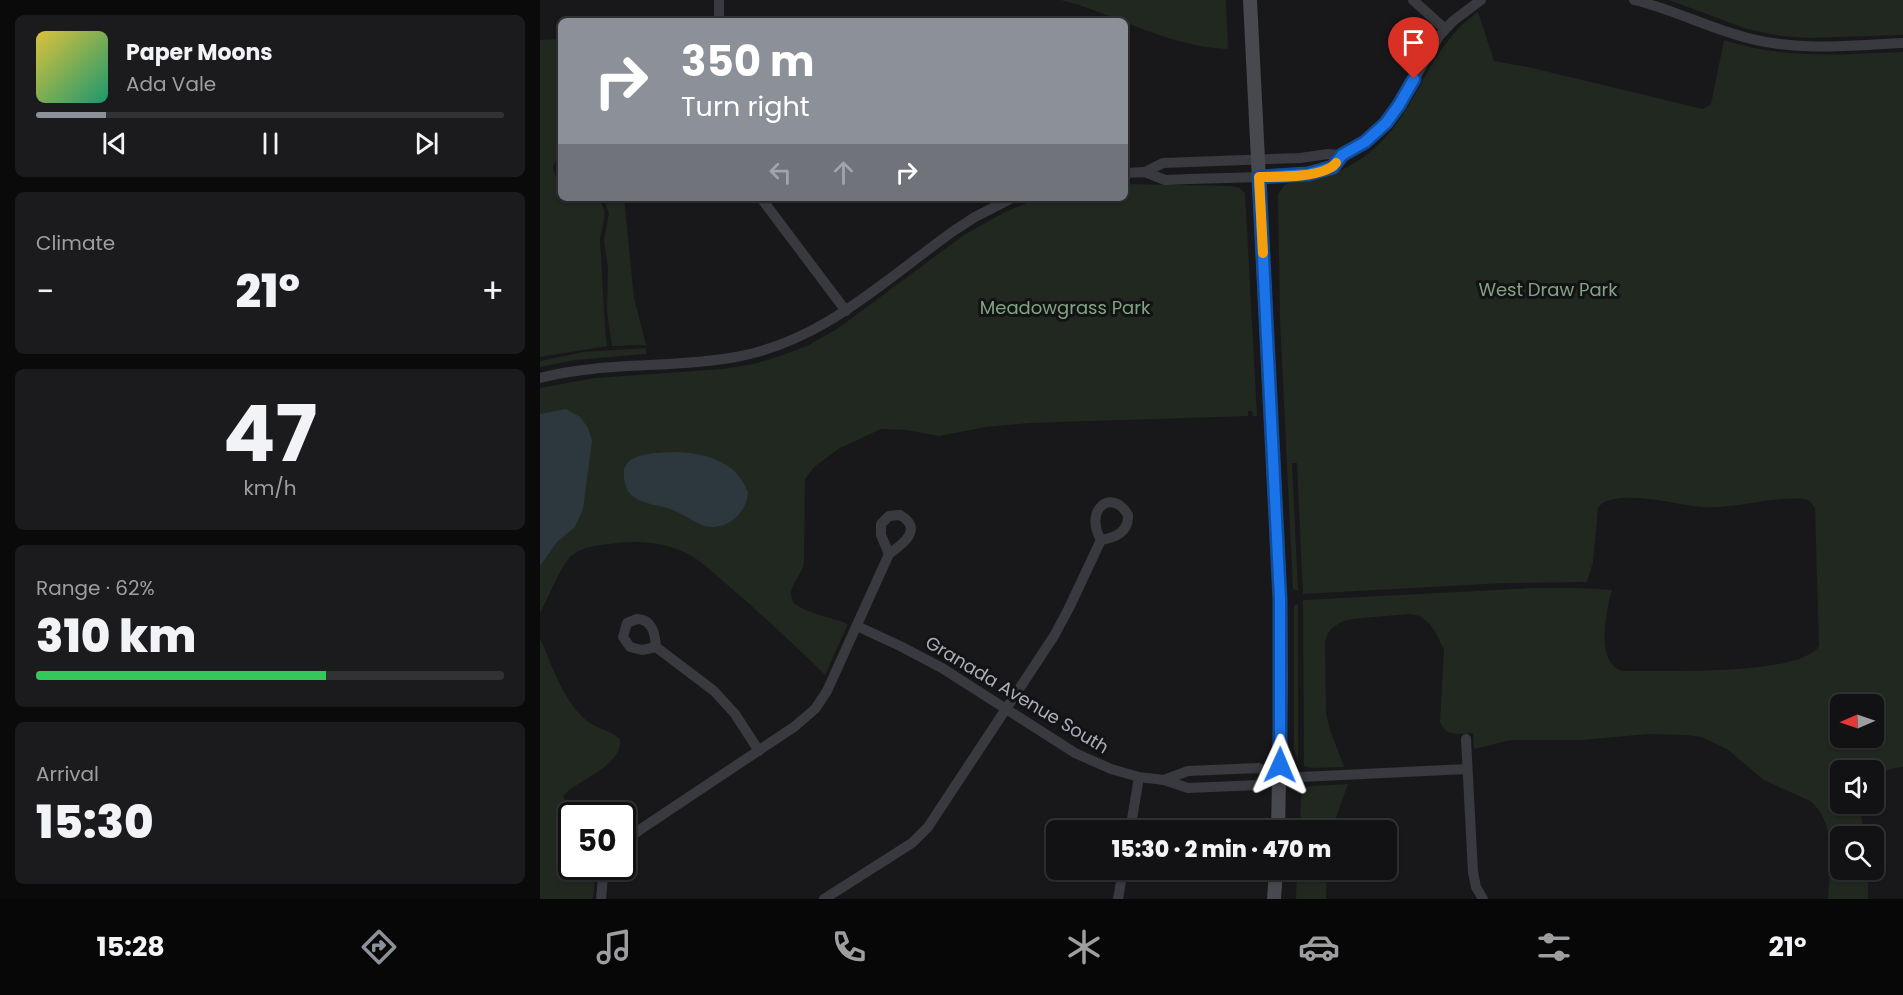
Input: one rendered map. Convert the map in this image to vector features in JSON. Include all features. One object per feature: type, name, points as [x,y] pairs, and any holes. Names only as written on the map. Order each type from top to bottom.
[{"type":"main road","points":[[1250,0],[1280,599],[1278,820]]},
{"type":"main road","points":[[1274,899],[1275,880]]},
{"type":"street","points":[[719,0],[719,18]]},
{"type":"street","points":[[1413,0],[1445,29]]},
{"type":"street","points":[[1145,172],[1165,180],[1294,176],[1333,167],[1342,155],[1365,142],[1386,123],[1445,29],[1481,0]]},
{"type":"street","points":[[1634,0],[1743,37],[1776,44],[1811,47],[1903,43]]},
{"type":"street","points":[[1128,173],[1145,172],[1163,163],[1342,155]]},
{"type":"street","points":[[763,201],[846,311]]},
{"type":"street","points":[[540,378],[589,369],[696,362],[741,356],[772,348],[798,338],[846,311],[955,230],[1006,201]]},
{"type":"street","points":[[824,899],[901,851],[922,834],[1062,621],[1101,540]]},
{"type":"street","points":[[636,833],[794,727],[815,709],[829,687],[890,554]]},
{"type":"street","name":"Granada Avenue South","points":[[857,626],[933,663],[1083,757],[1111,770],[1139,777],[1164,780],[1188,788],[1259,785],[1280,778],[1467,769]]},
{"type":"street","points":[[656,647],[714,691],[735,714],[759,751]]},
{"type":"street","points":[[1466,739],[1473,872],[1476,887],[1483,899]]},
{"type":"street","name":"Granada Avenue South","points":[[1164,780],[1188,771],[1259,768],[1280,778]]},
{"type":"street","points":[[1132,820],[1139,777]]},
{"type":"street","points":[[601,899],[603,880]]},
{"type":"street","points":[[1118,899],[1121,880]]},
{"type":"green space","points":[[1061,0],[1226,0],[1228,49],[1184,43],[1128,23],[1128,18],[1114,18]]},
{"type":"green space","points":[[1669,0],[1903,0],[1903,35],[1807,38],[1781,36],[1747,29]]},
{"type":"green space","name":"West Draw Park","points":[[1478,12],[1494,61],[1703,109],[1711,104],[1724,40],[1769,51],[1791,53],[1903,52],[1903,767],[1884,771],[1884,760],[1830,760],[1830,814],[1861,814],[1863,826],[1830,826],[1830,847],[1825,822],[1810,801],[1764,780],[1727,749],[1701,737],[1648,734],[1583,740],[1510,740],[1474,749],[1473,733],[1453,733],[1442,726],[1440,721],[1444,650],[1429,623],[1420,616],[1410,614],[1351,619],[1331,629],[1325,643],[1326,714],[1344,767],[1304,766],[1303,600],[1534,588],[1612,590],[1605,623],[1605,647],[1608,658],[1622,671],[1696,671],[1758,667],[1785,663],[1806,656],[1819,646],[1815,508],[1810,501],[1804,499],[1720,507],[1692,506],[1642,498],[1615,499],[1605,502],[1598,508],[1593,562],[1587,582],[1503,583],[1303,594],[1297,463],[1292,463],[1298,591],[1293,589],[1280,320],[1278,195],[1286,184],[1330,175],[1355,163],[1377,146],[1404,113],[1447,41]]},
{"type":"green space","points":[[558,39],[558,156],[553,167],[558,178],[558,201],[599,201],[604,208],[600,242],[607,346],[540,357],[540,40]]},
{"type":"green space","name":"Meadowgrass Park","points":[[1128,184],[1239,188],[1245,193],[1257,416],[1253,416],[1252,411],[1248,411],[1248,416],[1029,423],[986,427],[939,436],[906,430],[881,429],[840,448],[814,467],[805,479],[804,563],[791,592],[793,602],[799,607],[848,624],[825,675],[705,566],[688,554],[669,546],[639,542],[619,543],[593,546],[578,551],[570,557],[562,569],[540,613],[540,388],[595,378],[723,369],[754,364],[807,346],[837,329],[964,235],[1005,212],[1032,201],[1128,201]]},
{"type":"green space","points":[[604,201],[624,201],[634,298],[646,345],[612,346],[607,312],[608,268],[604,240],[609,213]]},
{"type":"green space","points":[[646,348],[646,354],[575,360],[540,367],[540,361],[583,352]]},
{"type":"green space","points":[[1298,604],[1298,762],[1294,749],[1294,606]]},
{"type":"green space","points":[[540,638],[571,703],[591,724],[620,739],[619,749],[607,765],[563,796],[566,802],[558,802],[558,880],[595,880],[593,899],[540,899]]},
{"type":"green space","points":[[1348,784],[1335,820],[1300,820],[1301,797],[1304,788]]},
{"type":"green space","name":"West Draw Park","points":[[1830,873],[1830,880],[1868,880],[1868,899],[1828,899]]},
{"type":"green space","points":[[1297,880],[1327,880],[1326,899],[1296,899]]},
{"type":"shaded area","points":[[566,409],[580,417],[588,428],[592,441],[583,509],[575,527],[557,542],[540,566],[540,414]]},
{"type":"shaded area","points":[[679,452],[711,458],[730,467],[737,474],[748,493],[738,515],[726,524],[710,527],[673,510],[638,500],[630,493],[624,477],[625,468],[629,462],[635,457],[653,453]]},
{"type":"slow traffic","points":[[1263,253],[1259,177],[1308,174],[1333,167],[1336,163]]},
{"type":"route","points":[[1280,765],[1280,599],[1259,177],[1294,176],[1333,167],[1342,155],[1365,142],[1386,123],[1414,79]]}]
